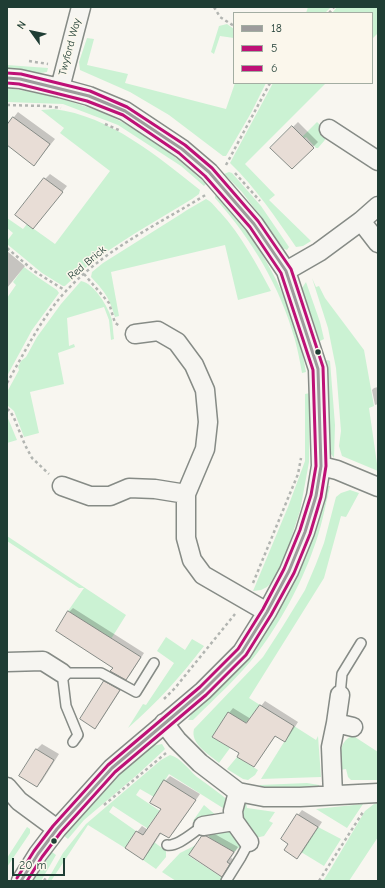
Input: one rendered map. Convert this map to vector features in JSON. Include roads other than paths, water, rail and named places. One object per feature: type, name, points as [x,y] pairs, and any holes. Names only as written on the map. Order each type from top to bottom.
[{"type":"street","name":"Twyford Way","points":[[60,88],[81,7]]},
{"type":"street","points":[[7,78],[20,79],[89,96],[125,112],[182,149],[209,172],[254,224],[286,272],[318,369],[321,466],[316,496],[305,532],[289,571],[267,612],[242,652],[203,690],[112,768],[57,829],[38,854],[21,881]]},
{"type":"street","points":[[329,129],[378,161]]},
{"type":"street","points":[[286,272],[320,252],[378,206]]},
{"type":"street","points":[[361,221],[378,243]]},
{"type":"street","points":[[135,334],[158,331],[177,342],[194,365],[205,390],[208,422],[205,449],[186,494],[186,538],[192,560],[203,575],[267,612]]},
{"type":"street","points":[[321,466],[337,470],[378,487]]},
{"type":"street","points":[[62,486],[90,496],[110,496],[129,488],[155,489],[186,494]]},
{"type":"street","points":[[7,662],[43,661],[62,673]]},
{"type":"street","points":[[333,795],[330,748],[344,725],[340,695]]},
{"type":"street","points":[[164,723],[177,740],[200,763],[238,792],[264,797],[377,793]]},
{"type":"street","points":[[7,787],[19,801],[57,829]]},
{"type":"street","points":[[238,792],[233,810],[234,821],[249,842]]},
{"type":"street","points":[[203,826],[234,821]]},
{"type":"lane","points":[[340,695],[342,674],[362,643]]},
{"type":"lane","points":[[74,742],[78,735],[66,706],[62,673],[101,673],[136,692],[154,663]]},
{"type":"lane","points":[[167,845],[172,846],[177,844],[203,826]]},
{"type":"lane","points":[[226,881],[249,842]]}]
